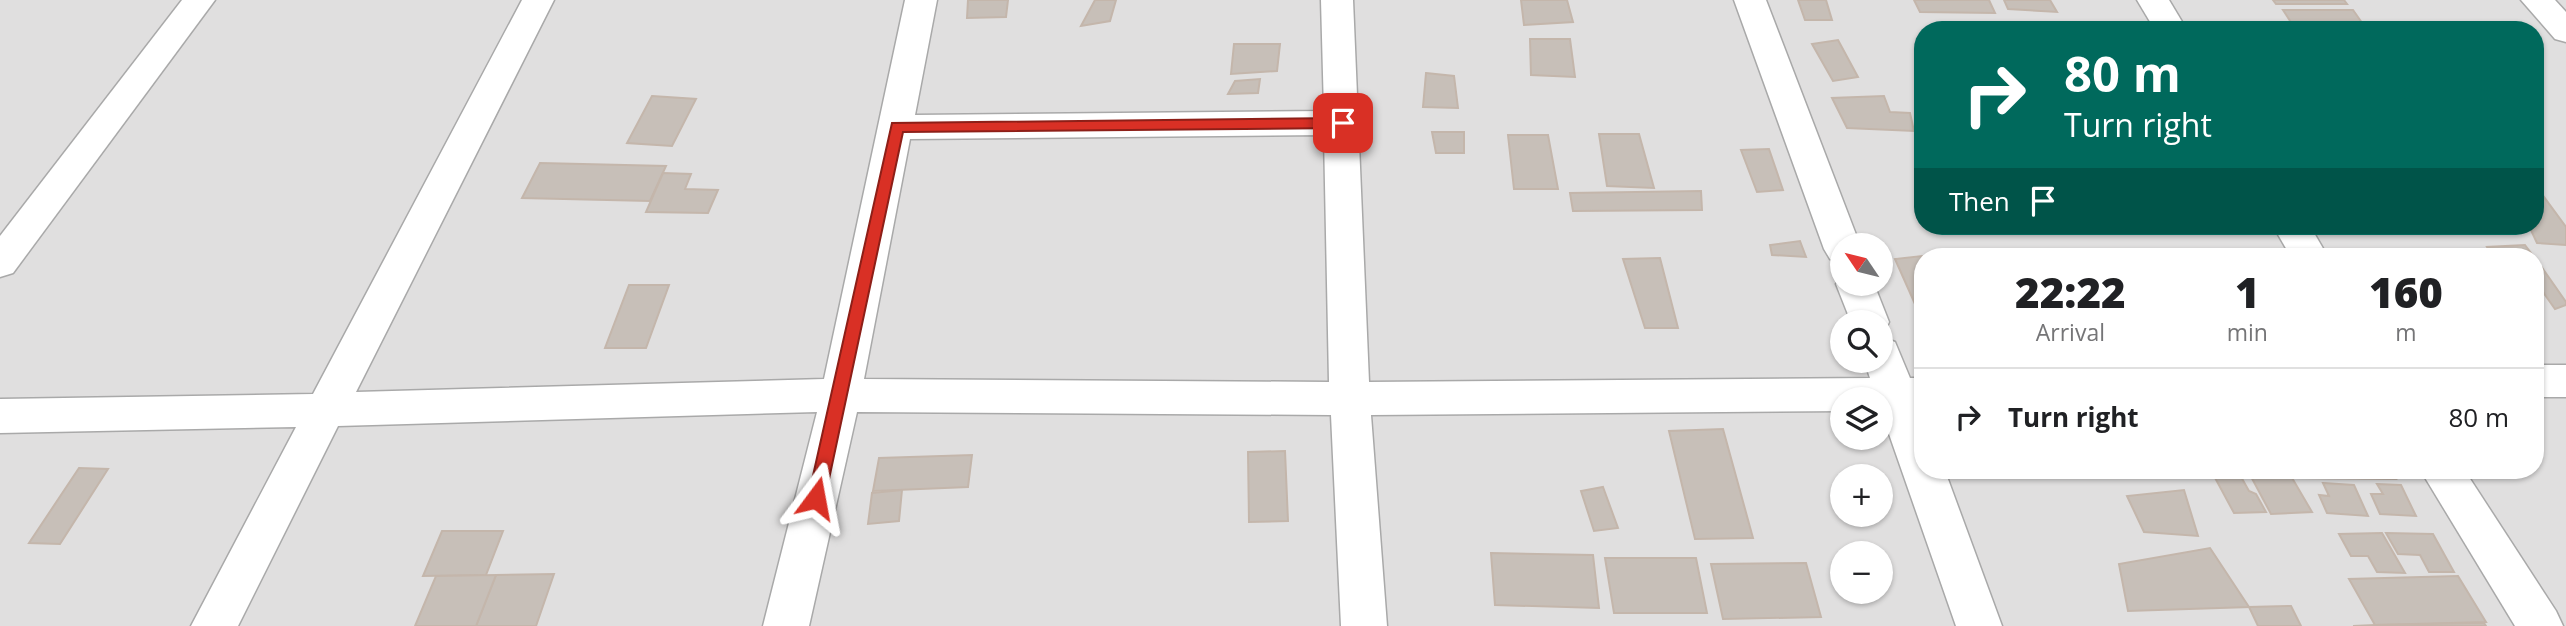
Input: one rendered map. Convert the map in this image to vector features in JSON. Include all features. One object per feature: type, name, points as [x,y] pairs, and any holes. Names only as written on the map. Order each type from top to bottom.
[{"type":"street","points":[[0,263],[199,0]]},
{"type":"street","points":[[214,626],[538,0]]},
{"type":"street","points":[[786,626],[841,395],[921,0]]},
{"type":"street","points":[[1337,0],[1350,399],[1364,626]]},
{"type":"street","points":[[1750,0],[1837,233]]},
{"type":"street","points":[[2153,0],[2166,21]]},
{"type":"street","points":[[2537,0],[2566,32]]},
{"type":"street","points":[[897,127],[1343,123]]},
{"type":"street","points":[[1893,370],[1910,395],[1914,418]]},
{"type":"street","points":[[2544,381],[2566,381]]},
{"type":"street","points":[[0,416],[325,410],[841,395],[1350,399],[1910,395]]},
{"type":"street","points":[[1926,479],[1979,626]]},
{"type":"street","points":[[2447,479],[2540,626]]},
{"type":"shaded area","points":[[0,0],[2566,0],[2566,626],[0,626]]},
{"type":"building","points":[[968,0],[1008,0],[1006,17],[967,18]]},
{"type":"building","points":[[1095,0],[1116,0],[1110,21],[1081,26]]},
{"type":"building","points":[[1521,0],[1567,0],[1573,22],[1524,25]]},
{"type":"building","points":[[1798,0],[1826,0],[1832,20],[1805,20]]},
{"type":"building","points":[[1914,0],[1989,0],[1995,13],[1920,12]]},
{"type":"building","points":[[2004,0],[2050,0],[2057,12],[2008,9]]},
{"type":"building","points":[[2273,0],[2344,0],[2347,4],[2276,4]]},
{"type":"building","points":[[2283,10],[2353,10],[2361,21],[2290,21]]},
{"type":"building","points":[[1530,39],[1570,39],[1575,77],[1531,75]]},
{"type":"building","points":[[1838,40],[1858,77],[1833,81],[1812,44]]},
{"type":"building","points":[[1234,44],[1280,44],[1277,71],[1231,74]]},
{"type":"building","points":[[1426,73],[1454,76],[1458,108],[1423,107]]},
{"type":"building","points":[[1260,79],[1258,93],[1228,94],[1235,81]]},
{"type":"building","points":[[652,96],[696,99],[672,146],[627,143]]},
{"type":"building","points":[[1884,96],[1890,112],[1910,113],[1914,131],[1847,128],[1832,98]]},
{"type":"building","points":[[1432,132],[1464,132],[1464,153],[1436,153]]},
{"type":"building","points":[[1599,134],[1639,134],[1654,188],[1607,186]]},
{"type":"building","points":[[1508,135],[1548,135],[1558,189],[1514,189]]},
{"type":"building","points":[[1769,149],[1783,190],[1757,192],[1741,150]]},
{"type":"building","points":[[540,163],[666,166],[650,201],[522,198]]},
{"type":"building","points":[[663,173],[691,174],[685,189],[718,190],[708,213],[646,212]]},
{"type":"building","points":[[1701,191],[1702,210],[1573,211],[1570,193]]},
{"type":"building","points":[[2544,197],[2566,227],[2566,245],[2537,243],[2533,235],[2544,235]]},
{"type":"building","points":[[1800,241],[1806,257],[1772,255],[1770,245]]},
{"type":"building","points":[[2525,245],[2527,248],[2488,248]]},
{"type":"building","points":[[1914,257],[1914,302],[1895,259]]},
{"type":"building","points":[[1660,258],[1678,328],[1645,328],[1623,259]]},
{"type":"building","points":[[2544,270],[2566,302],[2566,305],[2555,309],[2544,293]]},
{"type":"building","points":[[629,285],[669,285],[646,348],[605,348]]},
{"type":"building","points":[[1723,429],[1753,538],[1695,539],[1669,431]]},
{"type":"building","points":[[1285,451],[1288,521],[1249,522],[1248,452]]},
{"type":"building","points":[[972,455],[968,487],[873,491],[879,458]]},
{"type":"building","points":[[79,468],[108,469],[60,544],[29,543]]},
{"type":"building","points":[[2216,479],[2242,479],[2249,491],[2256,494],[2266,512],[2234,513]]},
{"type":"building","points":[[2252,479],[2293,479],[2312,512],[2271,514]]},
{"type":"building","points":[[2323,483],[2354,485],[2368,516],[2327,513],[2319,495],[2329,496]]},
{"type":"building","points":[[2377,484],[2401,485],[2416,516],[2380,514],[2371,494],[2383,494]]},
{"type":"building","points":[[1603,487],[1618,528],[1594,531],[1581,491]]},
{"type":"building","points":[[902,490],[899,521],[868,524],[872,493]]},
{"type":"building","points":[[2184,490],[2198,536],[2144,532],[2127,496]]},
{"type":"building","points":[[442,531],[503,531],[486,575],[423,576]]},
{"type":"building","points":[[2382,533],[2405,573],[2377,572],[2368,556],[2351,556],[2339,534]]},
{"type":"building","points":[[2386,533],[2433,534],[2454,572],[2429,572],[2420,555],[2398,554]]},
{"type":"building","points":[[2210,548],[2249,607],[2128,611],[2119,564]]},
{"type":"building","points":[[1491,553],[1593,555],[1599,608],[1495,605]]},
{"type":"building","points":[[1605,558],[1696,558],[1707,613],[1614,613]]},
{"type":"building","points":[[1806,563],[1821,617],[1723,619],[1711,564]]},
{"type":"building","points":[[554,574],[536,626],[476,626],[496,575]]},
{"type":"building","points":[[496,575],[476,626],[415,626],[436,576]]},
{"type":"building","points":[[2458,576],[2486,622],[2375,625],[2349,579]]},
{"type":"building","points":[[2291,606],[2301,626],[2258,626],[2249,607]]},
{"type":"building","points":[[2484,623],[2486,626],[2353,626],[2375,625]]},
{"type":"route","points":[[816,498],[841,395],[897,127],[1343,123]]}]
